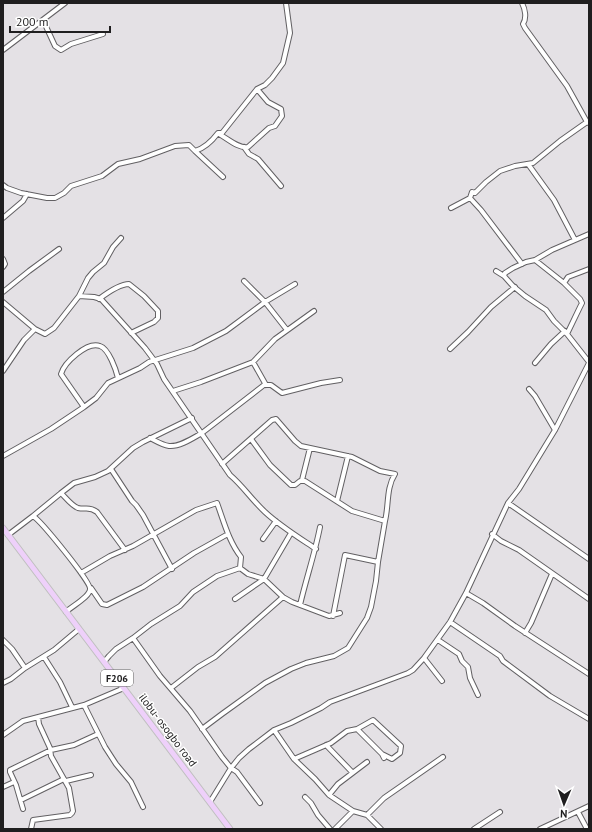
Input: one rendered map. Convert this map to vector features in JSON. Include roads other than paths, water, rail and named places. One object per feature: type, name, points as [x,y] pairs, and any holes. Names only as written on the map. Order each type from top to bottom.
[{"type":"main road","name":"ilobu- osogbo road","points":[[3,528],[230,829]]},
{"type":"street","points":[[3,50],[65,3]]},
{"type":"street","points":[[195,151],[205,146],[218,133],[222,134],[257,89],[265,85],[272,78],[283,63],[290,33],[286,3]]},
{"type":"street","points":[[451,208],[470,198],[472,192],[475,193],[500,171],[515,166],[533,163],[560,141],[588,123],[567,86],[525,28],[523,24],[525,15],[522,3]]},
{"type":"street","points":[[43,20],[55,46],[61,50],[76,43],[104,34]]},
{"type":"street","points":[[218,133],[241,147],[248,147],[269,128],[275,126],[282,116],[281,109],[268,102],[257,89]]},
{"type":"street","points":[[3,185],[14,191],[47,198],[55,198],[64,193],[71,186],[102,176],[118,164],[140,159],[175,146],[188,145],[223,177]]},
{"type":"street","points":[[244,147],[249,154],[258,159],[282,186]]},
{"type":"street","points":[[528,164],[554,200],[575,240]]},
{"type":"street","points":[[3,218],[23,201],[27,194]]},
{"type":"street","points":[[470,198],[481,210],[522,264]]},
{"type":"street","points":[[504,276],[505,273],[522,264],[535,260],[552,250],[589,234]]},
{"type":"street","points":[[3,302],[35,329],[45,334],[50,332],[79,296],[88,278],[104,263],[113,247],[121,238]]},
{"type":"street","points":[[3,292],[60,249]]},
{"type":"street","points":[[3,259],[5,264],[3,267]]},
{"type":"street","points":[[535,260],[564,283],[582,303],[566,333],[551,344],[535,363]]},
{"type":"street","points":[[564,283],[568,277],[589,269]]},
{"type":"street","points":[[210,802],[231,768],[249,749],[274,730],[321,708],[330,702],[413,670],[438,640],[450,622],[466,593],[492,534],[508,503],[519,489],[555,430],[589,365],[566,333],[546,310],[496,271]]},
{"type":"street","points":[[244,281],[265,302],[288,330]]},
{"type":"street","points":[[99,299],[120,287],[129,284],[154,306],[158,311],[158,318],[154,322],[131,333]]},
{"type":"street","points":[[3,456],[51,429],[84,407],[96,398],[108,383],[140,368],[149,362],[194,348],[226,331],[265,302],[295,284]]},
{"type":"street","points":[[450,349],[492,307],[515,287]]},
{"type":"street","points":[[79,296],[99,299],[105,302],[145,348],[230,475],[263,510],[291,533],[316,549]]},
{"type":"street","points":[[173,391],[253,362],[275,339],[314,311]]},
{"type":"street","points":[[3,371],[24,340],[35,329]]},
{"type":"street","points":[[84,407],[61,374],[70,359],[85,349],[99,346],[103,348],[114,366],[118,378]]},
{"type":"street","points":[[253,362],[266,385]]},
{"type":"street","points":[[150,438],[164,445],[173,446],[192,439],[266,385],[271,385],[282,393],[320,383],[340,380]]},
{"type":"street","points":[[529,390],[535,396],[555,430]]},
{"type":"street","points":[[8,535],[74,483],[95,477],[111,469],[133,448],[150,438],[192,418]]},
{"type":"street","points":[[202,729],[265,683],[291,669],[306,663],[334,656],[348,648],[371,607],[388,505],[386,501],[393,478],[396,474],[380,471],[352,457],[301,446],[276,418],[222,464]]},
{"type":"street","points":[[251,439],[270,465],[285,480],[294,486],[302,480],[310,448]]},
{"type":"street","points":[[337,501],[348,456]]},
{"type":"street","points":[[111,469],[143,515],[172,569]]},
{"type":"street","points":[[302,480],[308,482],[352,511],[385,521]]},
{"type":"street","points":[[61,493],[74,506],[80,509],[90,508],[97,512],[125,550]]},
{"type":"street","points":[[81,573],[196,510],[217,503],[228,534],[236,551],[241,557],[240,568]]},
{"type":"street","points":[[508,503],[589,559]]},
{"type":"street","points":[[33,516],[46,529],[81,573],[102,604],[107,604],[143,587],[194,553],[228,534]]},
{"type":"street","points":[[263,538],[276,521]]},
{"type":"street","points":[[300,605],[307,574],[316,549],[320,527]]},
{"type":"street","points":[[235,599],[264,579],[291,533]]},
{"type":"street","points":[[492,534],[589,599]]},
{"type":"street","points":[[333,616],[345,555],[378,562]]},
{"type":"street","points":[[240,568],[248,574],[264,579],[283,597],[300,605],[328,616],[333,616],[340,613]]},
{"type":"street","points":[[104,662],[116,649],[151,624],[180,606],[193,592],[217,576],[240,568]]},
{"type":"street","points":[[525,633],[531,623],[552,574]]},
{"type":"street","points":[[66,612],[86,598],[91,588]]},
{"type":"street","points":[[466,593],[589,674]]},
{"type":"street","points":[[171,688],[215,657],[283,597]]},
{"type":"street","points":[[450,622],[500,656],[504,661],[550,696],[589,719]]},
{"type":"street","points":[[3,683],[15,677],[25,668],[44,657],[63,643],[79,628]]},
{"type":"street","points":[[133,638],[160,676],[171,688],[231,768],[237,772],[260,803]]},
{"type":"street","points":[[3,640],[12,649],[25,668]]},
{"type":"street","points":[[438,640],[459,654],[462,661],[468,667],[470,678],[478,694]]},
{"type":"street","points":[[44,657],[64,689],[72,707]]},
{"type":"street","points":[[424,658],[442,681]]},
{"type":"street","points":[[3,735],[23,720],[84,705],[124,688]]},
{"type":"street","points":[[84,705],[110,755],[131,782],[143,807]]},
{"type":"street","points":[[31,829],[34,820],[58,817],[73,813],[71,799],[65,780],[52,760],[50,754],[51,750],[39,724],[38,717]]},
{"type":"street","points":[[294,759],[331,743],[347,731],[357,729],[373,720],[402,746],[400,753],[392,759],[383,756],[357,729]]},
{"type":"street","points":[[274,730],[294,759],[329,795],[353,811],[366,815],[381,829]]},
{"type":"street","points":[[23,809],[10,770],[51,750],[74,745],[98,734]]},
{"type":"street","points":[[326,745],[352,772]]},
{"type":"street","points":[[366,815],[384,798],[443,757]]},
{"type":"street","points":[[329,795],[352,772],[367,762]]},
{"type":"street","points":[[21,800],[65,780],[91,775]]},
{"type":"street","points":[[3,787],[14,782]]},
{"type":"street","points":[[305,797],[330,829]]},
{"type":"street","points":[[540,829],[589,806]]},
{"type":"street","points":[[335,829],[353,811]]},
{"type":"street","points":[[474,829],[500,812]]},
{"type":"street","points":[[578,812],[587,829]]}]
